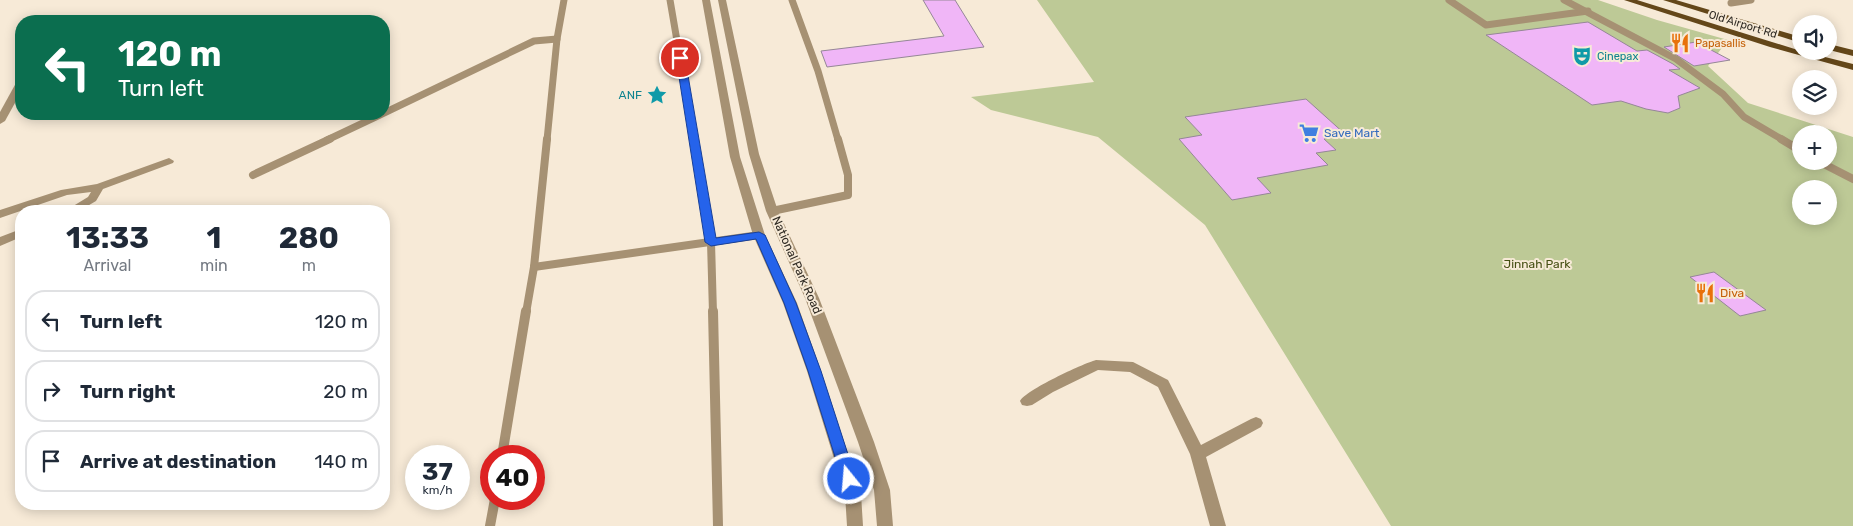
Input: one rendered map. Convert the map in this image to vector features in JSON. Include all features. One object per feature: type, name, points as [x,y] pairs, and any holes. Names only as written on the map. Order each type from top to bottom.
[{"type":"main road","name":"Old Airport Rd","points":[[1628,0],[1773,45],[1853,66]]},
{"type":"main road","name":"Old Airport Rd","points":[[1666,0],[1792,37]]},
{"type":"main road","points":[[1837,49],[1853,53]]},
{"type":"street","name":"National Park Road","points":[[706,0],[735,157],[759,235],[790,303],[814,371],[854,494],[855,526]]},
{"type":"street","name":"National Park Road","points":[[722,0],[754,154],[772,210],[812,298],[839,366],[882,490],[885,526]]},
{"type":"street","points":[[0,121],[15,95]]},
{"type":"street","points":[[27,205],[65,192],[99,187],[169,161]]},
{"type":"street","points":[[82,205],[92,200],[99,187]]},
{"type":"street","points":[[0,214],[15,209]]},
{"type":"street","points":[[0,242],[15,236]]},
{"type":"street","points":[[1027,401],[1048,388],[1096,365],[1132,367],[1162,384],[1198,454],[1218,526]]},
{"type":"street","points":[[1198,454],[1256,423]]},
{"type":"lane","points":[[504,445],[534,268],[557,39],[564,0]]},
{"type":"lane","points":[[670,0],[711,242],[718,526]]},
{"type":"lane","points":[[772,210],[848,195],[848,175],[818,71],[792,0]]},
{"type":"lane","points":[[1450,0],[1486,25],[1588,11]]},
{"type":"lane","points":[[1564,0],[1676,59],[1723,94],[1744,117],[1792,146]]},
{"type":"lane","points":[[1731,3],[1751,0]]},
{"type":"lane","points":[[390,110],[534,41],[557,39]]},
{"type":"lane","points":[[254,175],[368,120]]},
{"type":"lane","points":[[1836,170],[1853,179]]},
{"type":"lane","points":[[534,268],[759,235]]},
{"type":"lane","points":[[490,526],[493,510]]},
{"type":"green space","name":"Jinnah Park","points":[[1037,0],[1598,0],[1657,20],[1728,40],[1708,66],[1748,103],[1816,125],[1792,125],[1792,170],[1837,170],[1837,132],[1853,137],[1853,526],[1391,526],[1205,225],[1098,137],[991,110],[971,97],[1094,82]]},
{"type":"building","points":[[923,0],[955,0],[984,47],[827,67],[821,51],[944,36]]},
{"type":"building","points":[[1588,22],[1637,51],[1647,50],[1673,64],[1680,69],[1669,70],[1700,88],[1678,96],[1680,108],[1668,113],[1646,109],[1621,101],[1592,105],[1486,35]]},
{"type":"building","points":[[1696,42],[1730,60],[1694,66],[1664,47]]},
{"type":"building","points":[[1306,99],[1346,135],[1324,139],[1336,150],[1316,153],[1328,165],[1257,178],[1271,193],[1232,200],[1179,139],[1202,135],[1185,117]]},
{"type":"building","points":[[1714,272],[1766,310],[1740,316],[1690,277]]},
{"type":"place","name":"Papasallis","points":[[1680,43]]},
{"type":"place","name":"Cinepax","points":[[1582,56]]},
{"type":"place","name":"ANF","points":[[657,95]]},
{"type":"place","name":"Save Mart","points":[[1309,133]]},
{"type":"place","name":"Diva","points":[[1705,293]]},
{"type":"route","points":[[680,58],[711,242],[759,235],[790,303],[849,479]]}]
